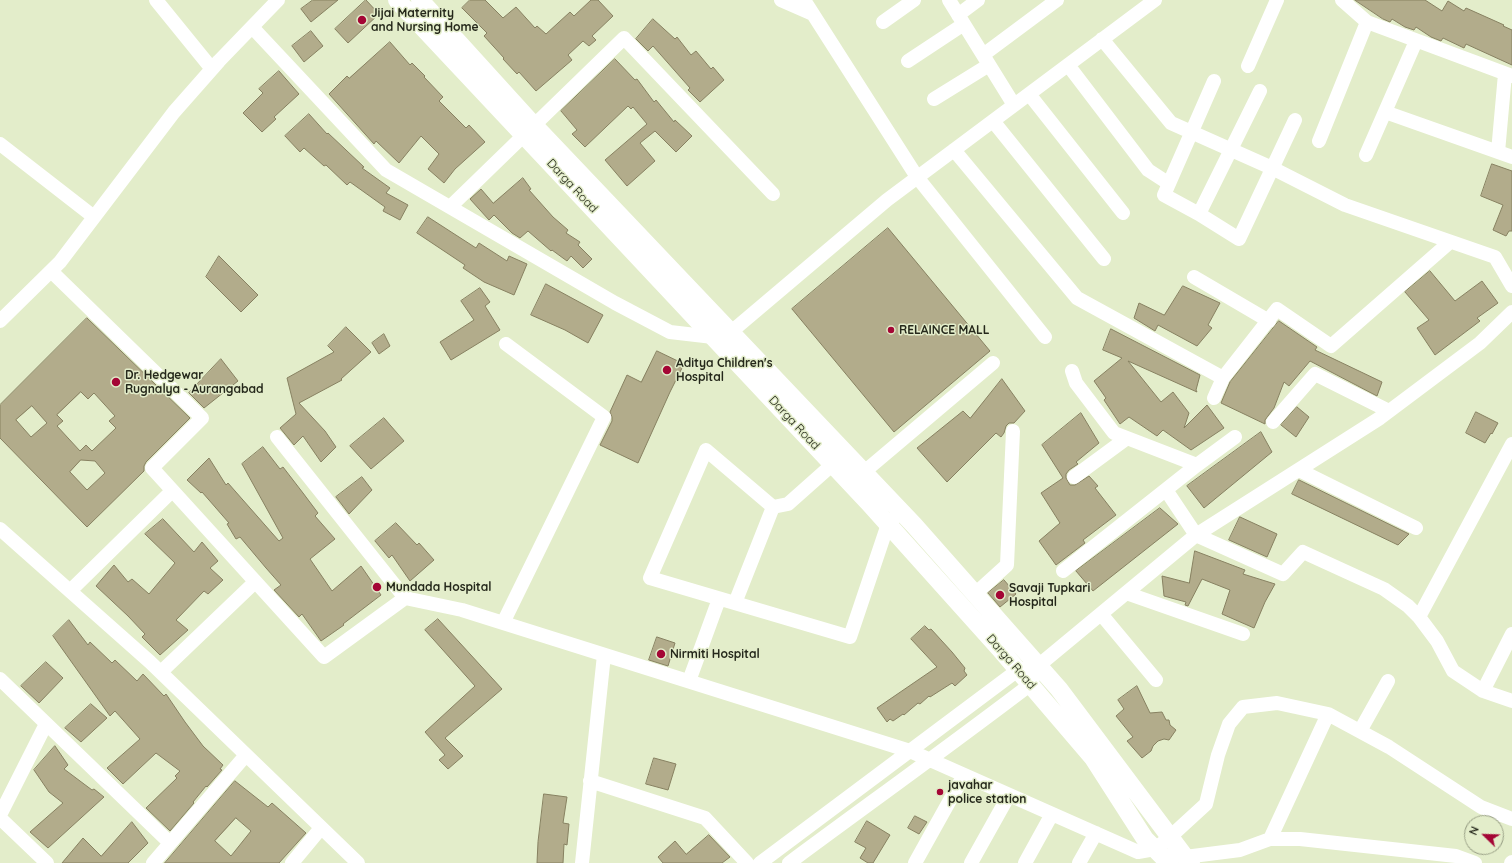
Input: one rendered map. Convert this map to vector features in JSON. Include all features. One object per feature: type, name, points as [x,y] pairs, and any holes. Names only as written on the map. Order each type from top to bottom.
[{"type":"main road","name":"Darga Road","points":[[420,0],[529,130],[713,337],[888,524],[1018,670],[1093,758],[1146,839],[1142,855],[1181,861]]},
{"type":"main road","name":"Darga Road","points":[[403,2],[731,332],[900,511],[1059,689],[1170,837],[1181,861]]},
{"type":"street","points":[[156,0],[212,69]]},
{"type":"street","points":[[0,321],[60,262],[174,112],[212,69],[278,0]]},
{"type":"street","points":[[781,0],[813,14]]},
{"type":"street","points":[[804,0],[918,177],[1045,337]]},
{"type":"street","points":[[883,22],[914,0]]},
{"type":"street","points":[[949,0],[1014,105]]},
{"type":"street","points":[[908,61],[961,20],[978,0]]},
{"type":"street","points":[[934,99],[986,60],[1057,0]]},
{"type":"street","points":[[252,27],[386,170],[615,303],[670,332],[713,337],[731,332],[887,200],[1155,0]]},
{"type":"street","points":[[1248,66],[1277,0]]},
{"type":"street","points":[[1342,0],[1367,22],[1509,75],[1498,152]]},
{"type":"street","points":[[1319,141],[1367,22]]},
{"type":"street","points":[[450,207],[624,38],[773,194]]},
{"type":"street","points":[[1102,39],[1171,123],[1272,168],[1345,205],[1495,257],[1512,286]]},
{"type":"street","points":[[1366,155],[1416,40]]},
{"type":"street","points":[[1068,65],[1148,170],[1168,183]]},
{"type":"street","points":[[1214,81],[1193,132],[1168,183],[1164,195],[1239,239],[1295,120]]},
{"type":"street","points":[[1198,214],[1260,91]]},
{"type":"street","points":[[1029,94],[1123,213]]},
{"type":"street","points":[[1385,112],[1512,157]]},
{"type":"street","points":[[993,121],[1104,259]]},
{"type":"street","points":[[0,144],[94,217]]},
{"type":"street","points":[[954,150],[1077,298],[1223,378]]},
{"type":"street","points":[[1214,398],[1223,378],[1277,309],[1331,346],[1450,242]]},
{"type":"street","points":[[51,270],[202,418],[152,468],[324,657],[405,598]]},
{"type":"street","points":[[1194,278],[1269,321]]},
{"type":"street","points":[[789,863],[930,760],[1030,684],[1038,666],[1196,534],[1389,412],[1480,343],[1512,312]]},
{"type":"street","points":[[503,623],[604,417],[506,344]]},
{"type":"street","points":[[864,472],[993,363]]},
{"type":"street","points":[[1072,371],[1076,383],[1114,433],[1197,465]]},
{"type":"street","points":[[1273,422],[1315,374],[1389,412]]},
{"type":"street","points":[[975,594],[1007,565],[1013,431]]},
{"type":"street","points":[[277,437],[405,598],[462,610],[910,751],[1096,833],[1142,855],[1170,837],[1206,804],[1218,755],[1230,724],[1244,707],[1277,703],[1328,714],[1389,747],[1481,807],[1512,820]]},
{"type":"street","points":[[1063,571],[1197,465],[1235,437]]},
{"type":"street","points":[[1074,477],[1127,438]]},
{"type":"street","points":[[1419,617],[1512,444]]},
{"type":"street","points":[[773,507],[706,450],[650,578],[850,637],[888,524],[900,511]]},
{"type":"street","points":[[773,507],[788,504],[833,464]]},
{"type":"street","points":[[1299,470],[1416,528]]},
{"type":"street","points":[[1166,490],[1196,534],[1283,574],[1303,552],[1384,589],[1408,606],[1419,617],[1437,641],[1453,671],[1482,691],[1512,701]]},
{"type":"street","points":[[70,591],[172,491]]},
{"type":"street","points":[[735,603],[773,507]]},
{"type":"street","points":[[0,529],[161,672],[358,863]]},
{"type":"street","points":[[161,672],[255,582]]},
{"type":"street","points":[[1126,593],[1243,634]]},
{"type":"street","points":[[689,681],[719,599]]},
{"type":"street","points":[[1101,614],[1156,680]]},
{"type":"street","points":[[1482,691],[1512,634]]},
{"type":"street","points":[[582,863],[604,655]]},
{"type":"street","points":[[760,863],[1018,670],[1038,666]]},
{"type":"street","points":[[0,679],[170,843]]},
{"type":"street","points":[[1360,731],[1388,681]]},
{"type":"street","points":[[1270,839],[1328,714]]},
{"type":"street","points":[[46,724],[0,817],[46,863]]},
{"type":"street","points":[[153,863],[246,755]]},
{"type":"street","points":[[915,863],[964,775]]},
{"type":"street","points":[[590,781],[705,818],[747,863]]},
{"type":"street","points":[[971,863],[1009,795]]},
{"type":"street","points":[[1025,863],[1052,814]]},
{"type":"street","points":[[292,863],[321,828]]},
{"type":"street","points":[[1079,863],[1096,833]]},
{"type":"street","points":[[1181,861],[1240,850],[1270,839],[1300,839],[1456,856],[1475,863]]},
{"type":"street","points":[[31,848],[37,863]]},
{"type":"building","points":[[313,0],[338,0],[311,22],[301,9]]},
{"type":"building","points":[[366,0],[379,14],[348,43],[335,29]]},
{"type":"building","points":[[470,0],[485,0],[503,18],[516,7],[535,28],[537,26],[546,34],[570,12],[574,16],[591,0],[598,0],[613,16],[592,36],[596,40],[589,46],[583,41],[568,55],[572,60],[536,91],[519,72],[517,74],[503,59],[504,58],[484,36],[487,33],[462,8]]},
{"type":"building","points":[[1355,0],[1425,0],[1442,11],[1448,1],[1464,11],[1466,8],[1512,30],[1512,65],[1466,44],[1464,48],[1443,38],[1441,41],[1431,37],[1416,27],[1414,30],[1405,27],[1392,19],[1390,22]]},
{"type":"building","points":[[653,19],[675,39],[677,37],[691,55],[696,51],[711,69],[713,67],[724,80],[700,102],[688,90],[690,88],[653,46],[648,51],[636,39]]},
{"type":"building","points":[[311,31],[323,46],[304,62],[292,46]]},
{"type":"building","points":[[390,42],[410,65],[412,63],[425,76],[424,77],[443,97],[439,101],[466,128],[469,125],[485,142],[455,169],[444,183],[428,169],[439,154],[421,136],[399,163],[376,141],[374,144],[329,94],[347,76],[349,78]]},
{"type":"building","points":[[615,59],[635,80],[637,79],[654,102],[656,100],[674,122],[675,120],[692,136],[676,152],[655,131],[640,143],[655,161],[627,186],[605,160],[647,124],[633,107],[631,109],[628,106],[585,147],[572,134],[577,130],[561,111]]},
{"type":"building","points":[[279,71],[299,94],[274,117],[276,119],[262,132],[243,113],[263,93],[259,89]]},
{"type":"building","points":[[309,114],[327,134],[328,133],[364,167],[362,168],[390,188],[386,193],[408,205],[400,220],[383,211],[385,207],[350,182],[347,185],[326,165],[324,166],[304,148],[300,152],[285,136]]},
{"type":"building","points":[[1492,164],[1512,171],[1512,231],[1509,231],[1506,236],[1493,230],[1503,205],[1481,196]]},
{"type":"building","points":[[523,178],[531,189],[529,190],[553,217],[568,230],[566,233],[580,242],[578,245],[592,259],[583,268],[571,256],[567,261],[552,250],[551,251],[528,231],[520,238],[512,233],[494,215],[489,220],[470,199],[481,189],[493,203]]},
{"type":"building","points":[[428,217],[476,248],[479,243],[507,261],[509,256],[527,264],[514,295],[484,282],[463,268],[465,265],[417,233]]},
{"type":"building","name":"RELAINCE MALL","points":[[888,228],[990,351],[894,432],[792,309]]},
{"type":"building","points":[[219,256],[258,295],[241,312],[206,277]]},
{"type":"building","points":[[1430,271],[1455,301],[1482,281],[1498,303],[1477,318],[1480,321],[1435,355],[1417,328],[1429,320],[1405,292]]},
{"type":"building","points":[[546,284],[603,315],[588,343],[565,330],[531,315]]},
{"type":"building","points":[[1183,286],[1220,303],[1208,325],[1212,328],[1197,346],[1158,325],[1155,331],[1134,318],[1139,303],[1164,315]]},
{"type":"building","points":[[480,288],[490,302],[485,306],[500,330],[451,360],[440,342],[474,320],[461,301]]},
{"type":"building","points":[[87,318],[190,418],[146,462],[144,471],[87,527],[0,438],[0,405]],"holes":[[[81,392],[88,399],[94,393],[115,416],[109,421],[116,428],[92,451],[86,445],[80,451],[57,426],[63,421],[57,415]],[[32,406],[47,423],[31,437],[16,420]],[[81,460],[95,461],[105,473],[87,490],[70,472]]]},
{"type":"building","points":[[1279,321],[1317,347],[1315,350],[1382,382],[1377,396],[1310,361],[1289,386],[1284,382],[1274,408],[1265,420],[1265,424],[1221,403],[1230,382]]},
{"type":"building","points":[[346,327],[371,352],[341,379],[342,380],[299,403],[325,431],[336,447],[321,462],[303,436],[294,445],[280,428],[296,414],[287,378],[334,352],[328,346]]},
{"type":"building","points":[[1111,329],[1200,375],[1196,390],[1197,392],[1128,361],[1161,402],[1173,392],[1189,413],[1184,428],[1207,405],[1224,428],[1191,450],[1163,430],[1157,436],[1129,417],[1120,424],[1104,400],[1106,398],[1094,381],[1122,358],[1103,350]]},
{"type":"building","points":[[384,334],[390,346],[379,354],[372,343]]},
{"type":"building","points":[[657,351],[684,364],[638,463],[600,445],[612,421],[610,412],[627,375],[641,382]]},
{"type":"building","points":[[221,359],[238,381],[204,408],[189,393]]},
{"type":"building","points":[[1002,379],[1025,411],[1014,423],[1009,423],[1006,426],[1001,437],[996,433],[947,482],[917,448],[963,411],[970,418]]},
{"type":"building","points":[[1297,407],[1309,417],[1296,437],[1281,425]]},
{"type":"building","points":[[1476,412],[1498,423],[1485,443],[1466,433]]},
{"type":"building","points":[[1081,413],[1099,443],[1076,462],[1078,464],[1069,470],[1066,474],[1066,478],[1070,485],[1075,485],[1089,476],[1098,486],[1095,488],[1116,515],[1083,540],[1085,543],[1056,565],[1039,541],[1060,523],[1041,493],[1063,478],[1042,445]]},
{"type":"building","points":[[384,418],[404,441],[371,469],[350,446]]},
{"type":"building","points":[[1261,432],[1272,452],[1204,508],[1187,486]]},
{"type":"building","points":[[263,447],[280,469],[283,467],[318,513],[315,516],[335,539],[310,559],[332,591],[361,566],[381,595],[343,624],[344,625],[321,641],[302,614],[299,617],[274,590],[281,585],[240,537],[236,539],[227,524],[229,523],[202,492],[201,493],[187,480],[209,458],[226,485],[228,483],[279,541],[283,538],[242,464]]},
{"type":"building","points":[[362,477],[372,490],[349,514],[336,497]]},
{"type":"building","points":[[1299,480],[1409,534],[1398,545],[1292,494]]},
{"type":"building","points":[[1160,508],[1178,524],[1093,591],[1076,571]]},
{"type":"building","points":[[1240,517],[1277,534],[1267,557],[1229,540]]},
{"type":"building","points":[[163,519],[194,552],[202,542],[218,561],[210,568],[223,580],[208,594],[204,591],[176,620],[188,630],[160,655],[142,637],[145,634],[96,586],[114,565],[128,582],[132,579],[149,594],[175,563],[145,534]]},
{"type":"building","points":[[396,523],[417,545],[419,543],[434,560],[410,581],[392,555],[389,558],[375,541]]},
{"type":"building","points":[[1195,551],[1245,570],[1243,574],[1275,584],[1265,602],[1254,628],[1222,614],[1230,590],[1202,579],[1188,606],[1185,605],[1186,602],[1164,596],[1162,576],[1189,583]]},
{"type":"building","points":[[1004,580],[1016,594],[1000,607],[988,593]]},
{"type":"building","points":[[438,619],[502,689],[445,738],[463,756],[448,769],[439,760],[445,755],[425,732],[475,686],[425,630]]},
{"type":"building","points":[[69,620],[88,645],[90,642],[112,663],[115,660],[137,681],[143,674],[164,696],[166,694],[203,746],[223,765],[220,769],[222,770],[207,787],[206,786],[193,802],[194,803],[170,831],[146,808],[177,778],[175,776],[180,771],[156,753],[123,784],[107,768],[140,739],[115,711],[110,716],[53,636]]},
{"type":"building","points":[[925,626],[929,630],[931,629],[952,652],[965,668],[964,671],[967,675],[955,686],[952,683],[930,697],[929,696],[920,704],[918,703],[904,715],[903,714],[893,721],[890,719],[887,722],[877,708],[937,667],[911,639]]},
{"type":"building","points":[[657,637],[675,643],[668,666],[649,660]]},
{"type":"building","points":[[46,662],[63,678],[39,703],[21,686]]},
{"type":"building","points":[[1137,686],[1150,713],[1162,712],[1166,720],[1169,720],[1170,725],[1176,730],[1169,740],[1164,739],[1158,741],[1153,746],[1151,751],[1142,758],[1127,741],[1133,737],[1116,716],[1124,709],[1118,700]]},
{"type":"building","points":[[91,704],[107,718],[81,742],[65,728]]},
{"type":"building","points":[[55,746],[68,765],[64,769],[104,797],[48,848],[30,832],[63,803],[49,792],[34,770]]},
{"type":"building","points":[[654,758],[676,764],[668,790],[646,784]]},
{"type":"building","points":[[235,781],[268,807],[272,803],[306,833],[279,863],[165,863]],"holes":[[[236,818],[251,831],[231,856],[215,841]]]},
{"type":"building","points":[[544,794],[567,797],[563,823],[569,824],[567,845],[564,844],[563,863],[537,863]]},
{"type":"building","points":[[915,816],[927,822],[919,834],[908,828]]},
{"type":"building","points":[[867,821],[890,835],[873,863],[868,863],[860,858],[866,848],[855,842]]},
{"type":"building","points":[[132,822],[148,843],[128,863],[62,863],[83,838],[101,856]]},
{"type":"building","points":[[709,835],[730,857],[722,863],[663,863],[658,857],[675,841],[686,854]]},
{"type":"place","name":"Jijai Maternity and Nursing Home","points":[[362,20]]},
{"type":"place","name":"RELAINCE MALL","points":[[891,330]]},
{"type":"place","name":"Aditya Children's Hospital","points":[[667,370]]},
{"type":"place","name":"Dr. Hedgewar Rugnalya - Aurangabad","points":[[116,382]]},
{"type":"place","name":"Mundada Hospital","points":[[377,587]]},
{"type":"place","name":"Savaji Tupkari Hospital","points":[[1000,595]]},
{"type":"place","name":"Nirmiti Hospital","points":[[661,654]]},
{"type":"place","name":"javahar police station","points":[[940,792]]}]
